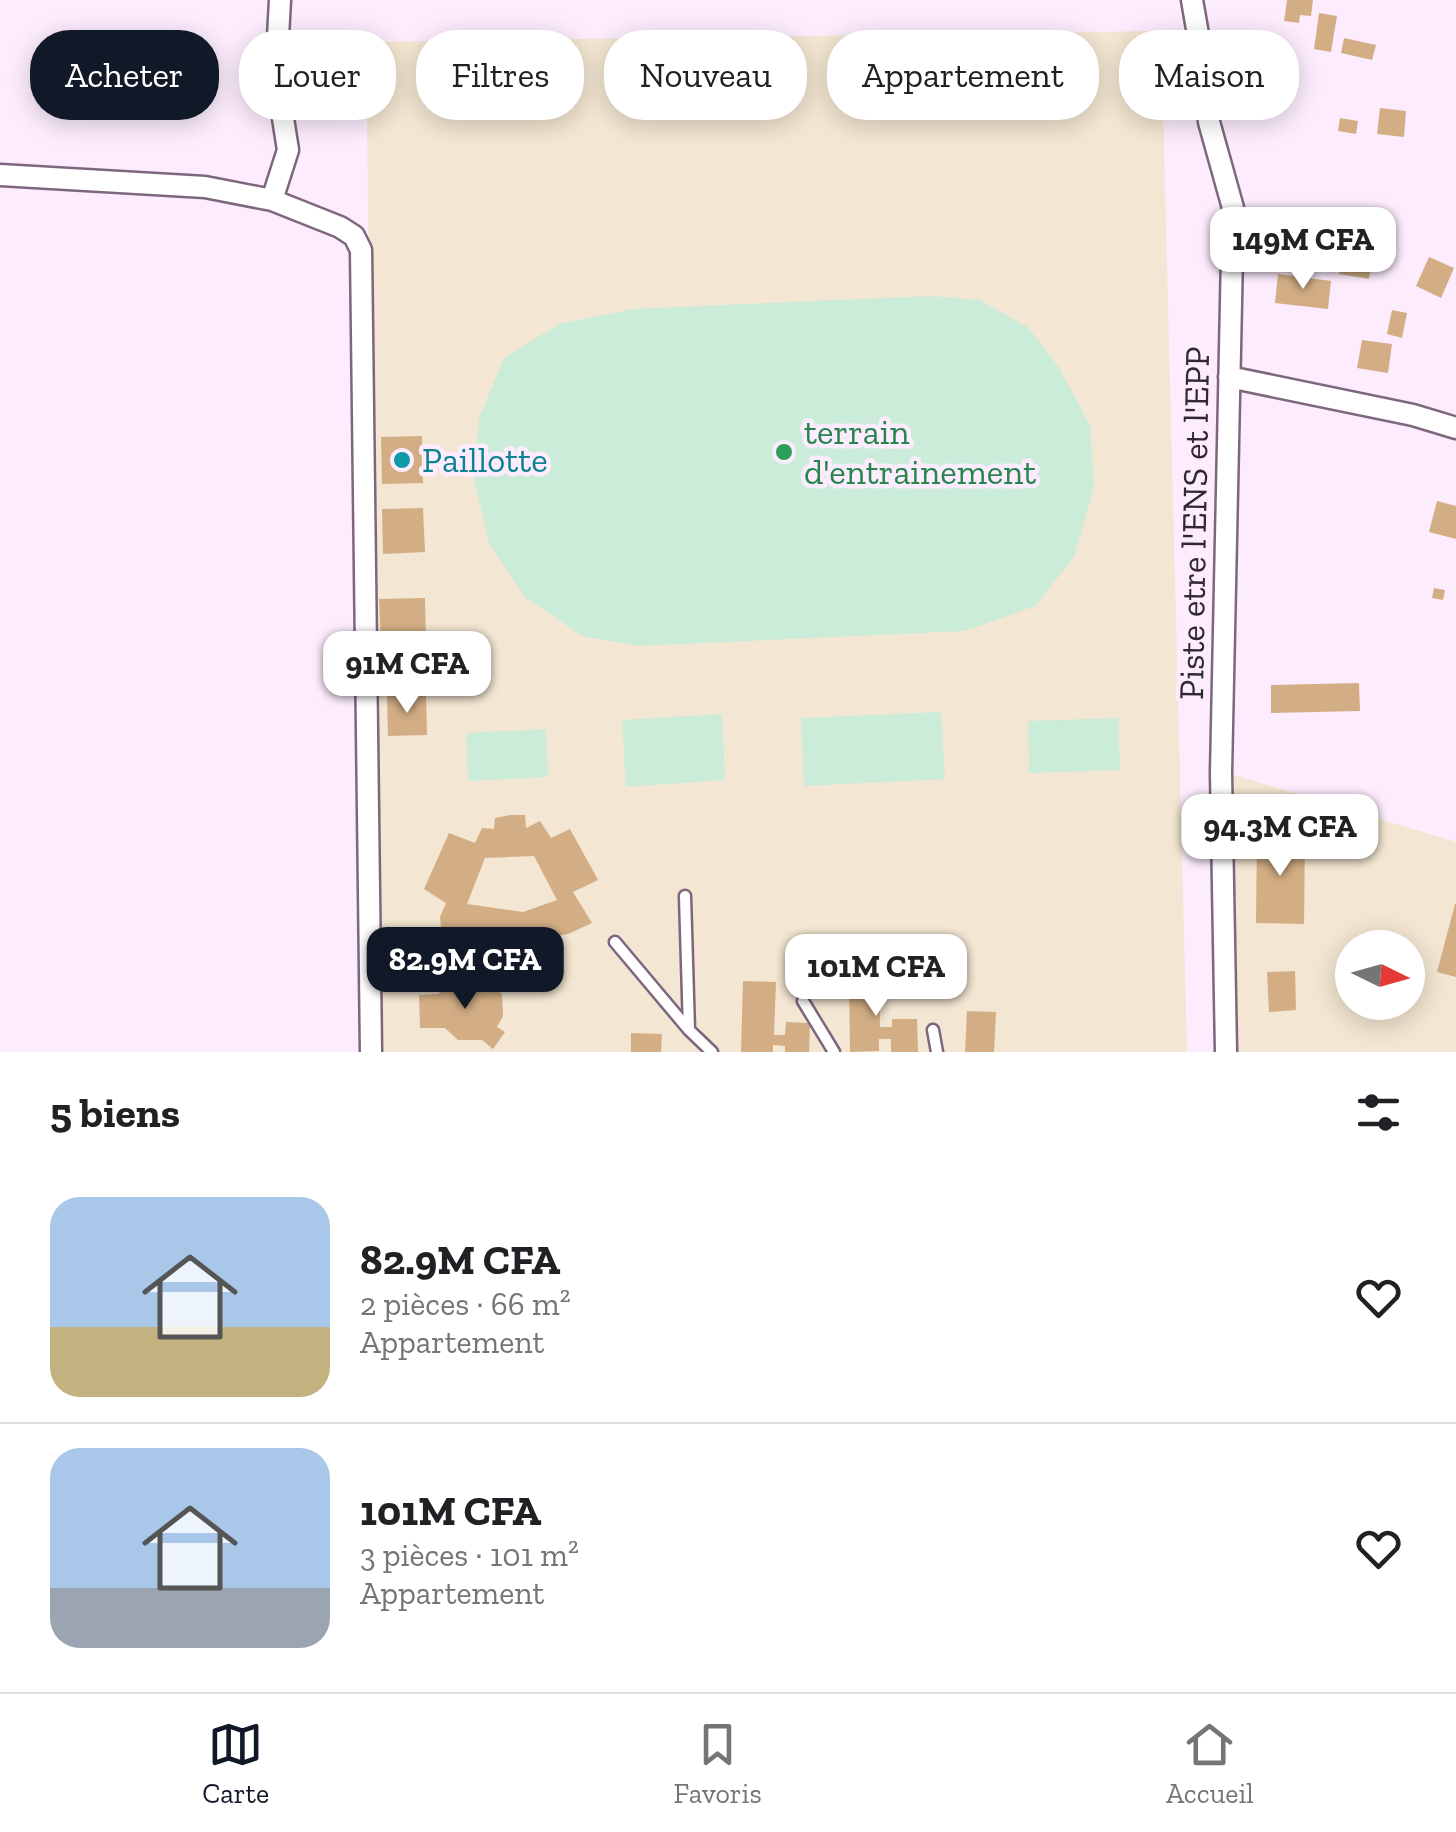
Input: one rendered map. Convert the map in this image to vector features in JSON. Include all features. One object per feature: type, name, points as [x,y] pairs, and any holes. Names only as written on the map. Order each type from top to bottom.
[{"type":"street","points":[[272,200],[288,150],[276,74],[280,0]]},
{"type":"street","name":"Piste etre l'ENS et l'EPP","points":[[1192,0],[1209,122],[1233,208],[1221,773],[1226,1052]]},
{"type":"street","points":[[0,175],[205,187],[272,200],[340,228],[354,236],[361,250],[370,1052]]},
{"type":"street","points":[[1229,377],[1413,415],[1456,428]]},
{"type":"lane","points":[[685,896],[689,1030]]},
{"type":"lane","points":[[615,942],[712,1052]]},
{"type":"lane","points":[[804,1001],[834,1052]]},
{"type":"lane","points":[[933,1030],[937,1052]]},
{"type":"shaded area","points":[[1099,32],[1119,32],[1119,120],[1163,120],[1187,1052],[379,1052],[367,120],[396,120],[396,42],[416,41],[416,120],[584,120],[584,39],[604,39],[604,120],[807,120],[807,36],[827,36],[827,120],[1099,120]]},
{"type":"shaded area","points":[[1225,772],[1456,842],[1456,1052],[1231,1052]]},
{"type":"green space","name":"terrain d'entrainement","points":[[931,296],[979,300],[1028,327],[1059,368],[1090,425],[1094,486],[1074,557],[1035,606],[965,631],[638,646],[582,636],[525,597],[489,543],[474,479],[479,419],[504,358],[559,324],[632,309]]},
{"type":"green space","points":[[941,712],[945,779],[804,786],[801,718]]},
{"type":"green space","points":[[722,714],[725,780],[626,787],[622,720]]},
{"type":"green space","points":[[1118,718],[1120,770],[1029,773],[1028,721]]},
{"type":"green space","points":[[546,729],[548,777],[468,781],[466,733]]},
{"type":"building","points":[[1287,0],[1313,0],[1311,16],[1300,15],[1299,23],[1284,21]]},
{"type":"building","points":[[1319,13],[1337,16],[1331,52],[1314,49]]},
{"type":"building","points":[[1344,38],[1376,45],[1372,60],[1341,53]]},
{"type":"building","points":[[1380,108],[1406,111],[1404,137],[1377,134]]},
{"type":"building","points":[[1340,118],[1358,121],[1356,134],[1338,131]]},
{"type":"building","points":[[1360,236],[1374,237],[1373,253],[1358,251]]},
{"type":"building","points":[[1342,254],[1372,259],[1369,279],[1339,274]]},
{"type":"building","points":[[1429,257],[1454,268],[1441,298],[1416,286]]},
{"type":"building","points":[[1278,274],[1331,281],[1328,309],[1275,303]]},
{"type":"building","points":[[1392,310],[1407,313],[1402,338],[1387,334]]},
{"type":"building","points":[[1362,340],[1392,344],[1388,373],[1357,368]]},
{"type":"building","name":"Paillotte","points":[[422,436],[423,483],[382,484],[381,437]]},
{"type":"building","points":[[1437,501],[1456,506],[1456,539],[1429,532]]},
{"type":"building","name":"Paillotte","points":[[423,508],[425,552],[383,554],[382,509]]},
{"type":"building","points":[[1434,588],[1445,590],[1443,600],[1432,598]]},
{"type":"building","points":[[425,598],[426,641],[381,642],[379,599]]},
{"type":"building","points":[[1359,683],[1360,711],[1271,713],[1271,685]]},
{"type":"building","points":[[426,695],[427,735],[388,736],[387,696]]},
{"type":"building","points":[[525,815],[526,828],[540,821],[551,838],[570,829],[598,880],[573,892],[592,923],[568,934],[513,943],[446,935],[440,917],[446,903],[424,889],[449,833],[475,843],[482,828],[494,829],[495,818]],"holes":[[[534,856],[557,900],[523,912],[467,904],[485,858]]]},
{"type":"building","points":[[1257,834],[1305,835],[1304,924],[1256,923]]},
{"type":"building","points":[[1456,904],[1456,977],[1437,972]]},
{"type":"building","points":[[1295,971],[1296,1010],[1269,1012],[1267,972]]},
{"type":"building","points":[[879,972],[880,1027],[892,1027],[892,1019],[917,1019],[918,1052],[891,1052],[891,1039],[879,1039],[879,1051],[850,1052],[849,973]]},
{"type":"building","points":[[484,981],[502,994],[503,1016],[497,1027],[505,1032],[493,1049],[482,1040],[458,1040],[445,1028],[420,1028],[419,995],[438,994],[447,985]]},
{"type":"building","points":[[743,981],[776,982],[774,1035],[785,1035],[786,1022],[810,1023],[809,1052],[785,1052],[785,1046],[773,1045],[773,1052],[741,1052]]},
{"type":"building","points":[[967,1011],[996,1012],[994,1052],[965,1052]]},
{"type":"building","points":[[631,1033],[662,1034],[661,1052],[631,1052]]},
{"type":"place","name":"terrain d'entrainement","points":[[784,452]]},
{"type":"place","name":"Paillotte","points":[[402,460]]}]
